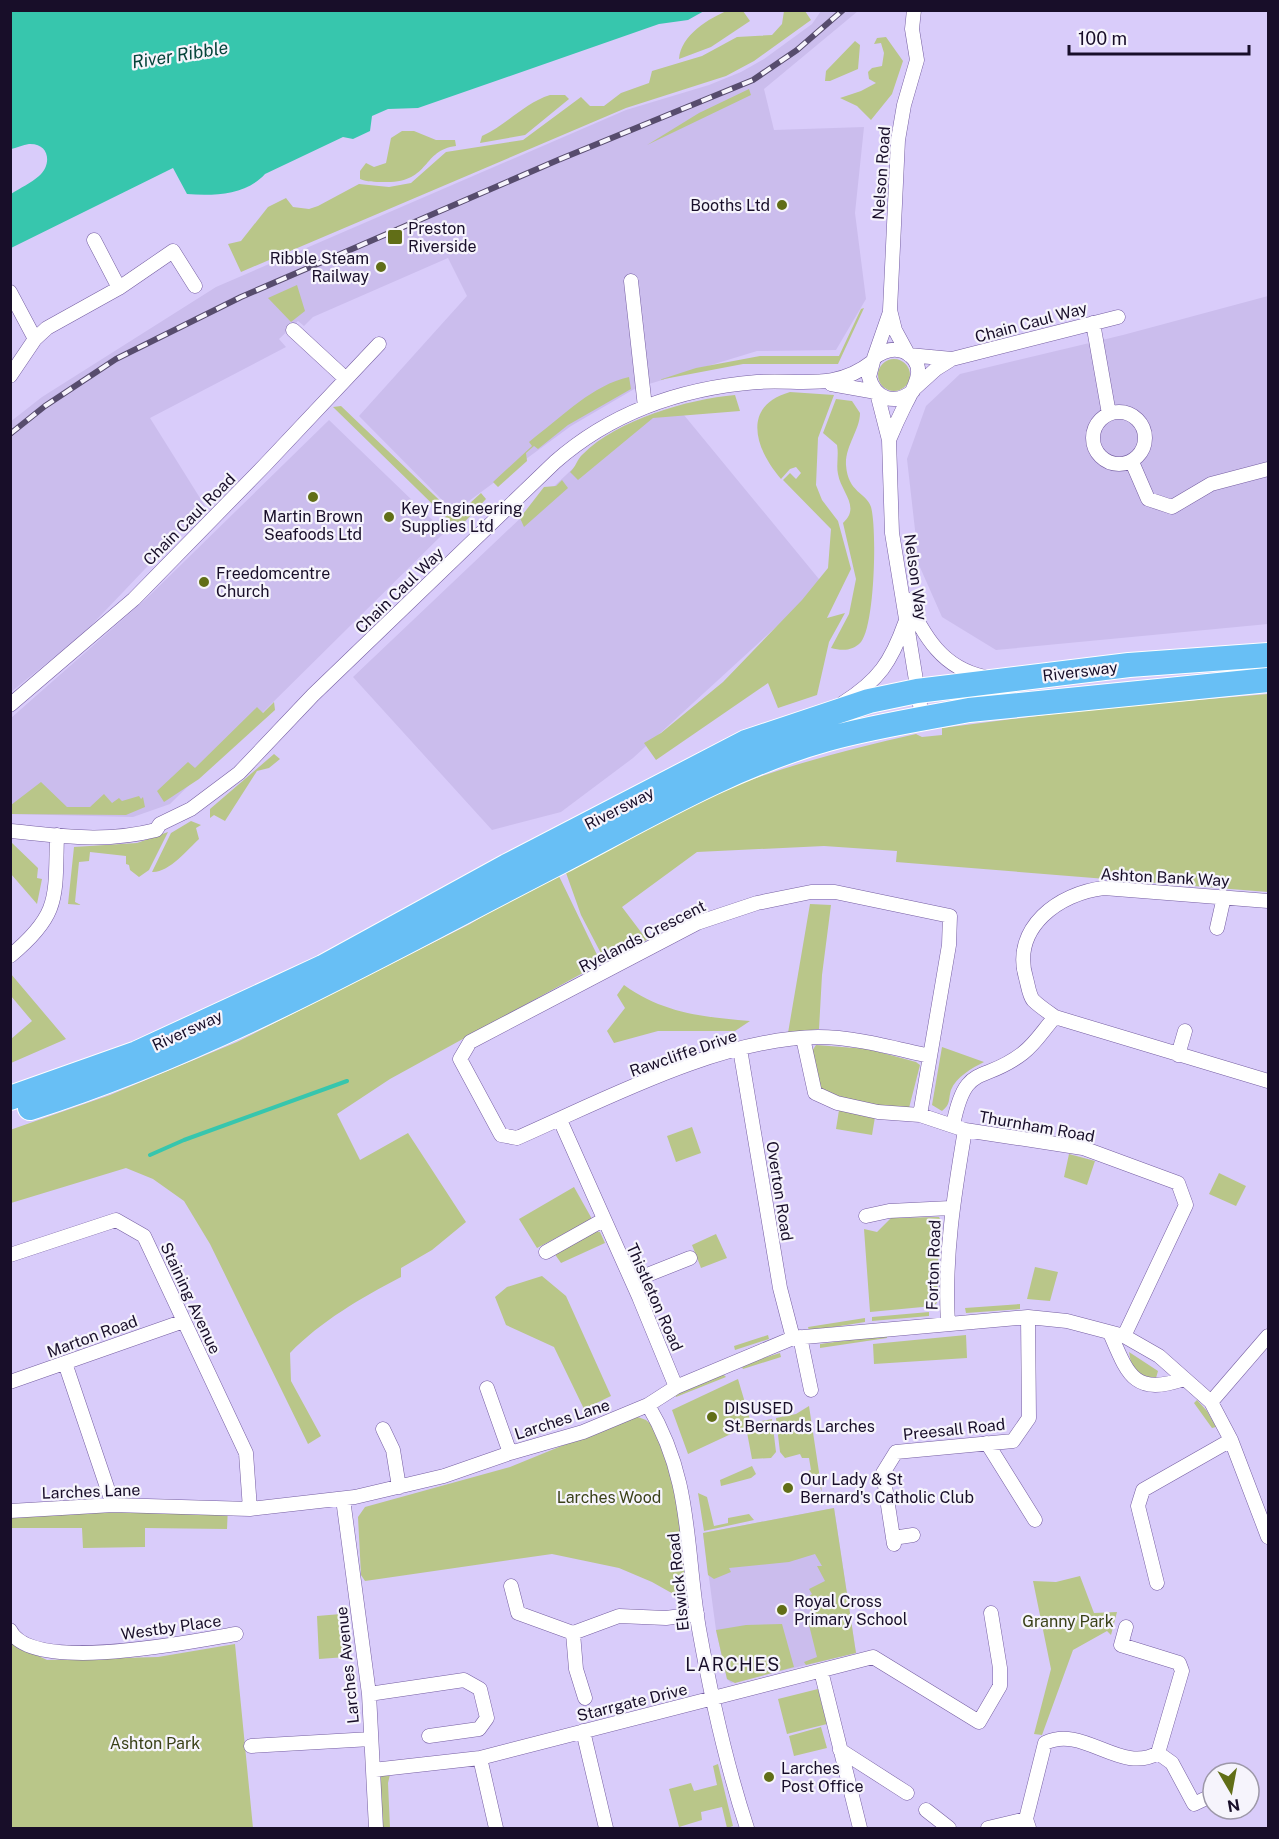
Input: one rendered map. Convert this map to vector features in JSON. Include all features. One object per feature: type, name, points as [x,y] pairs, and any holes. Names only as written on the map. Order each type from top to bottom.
[{"type":"highway","name":"Riversway","points":[[10,1114],[89,1089],[169,1056],[340,977],[723,777],[920,702],[1008,679],[1129,665],[1269,655]]},
{"type":"highway","name":"Riversway","points":[[10,1098],[137,1053],[323,967],[507,866],[735,748],[824,715],[920,702],[1138,692],[1269,680]]},
{"type":"street","name":"Nelson Road","points":[[873,360],[890,310],[898,140],[904,105],[915,74],[917,60],[914,41],[914,10]]},
{"type":"street","points":[[94,240],[118,288]]},
{"type":"street","points":[[10,376],[35,339],[47,328],[118,288],[173,251],[195,286]]},
{"type":"street","points":[[632,281],[645,407]]},
{"type":"street","points":[[10,292],[35,339]]},
{"type":"street","name":"Nelson Road","points":[[890,310],[895,330],[908,354]]},
{"type":"street","name":"Chain Caul Way","points":[[914,390],[936,369],[952,359],[1118,317]]},
{"type":"street","points":[[1093,323],[1109,414]]},
{"type":"street","points":[[293,330],[346,379]]},
{"type":"street","name":"Chain Caul Road","points":[[10,705],[134,599],[379,344]]},
{"type":"street","points":[[886,350],[908,354],[918,367],[918,382],[914,390],[899,399],[883,398],[876,393],[869,378],[873,360],[886,350]]},
{"type":"street","name":"Chain Caul Way","points":[[908,354],[952,359]]},
{"type":"street","name":"Chain Caul Way","points":[[826,382],[854,375],[873,360]]},
{"type":"street","name":"Chain Caul Way","points":[[10,831],[106,839],[132,836],[156,830],[160,824],[191,809],[239,772],[314,695],[582,438],[621,417],[703,389],[758,382],[826,382],[876,393]]},
{"type":"street","name":"Nelson Way","points":[[889,440],[914,390]]},
{"type":"street","name":"Nelson Way","points":[[876,393],[889,440],[892,533],[920,702]]},
{"type":"street","points":[[1126,413],[1134,417],[1144,430],[1145,439],[1142,452],[1132,462],[1122,465],[1108,463],[1095,450],[1093,432],[1096,424],[1109,414],[1126,413]]},
{"type":"street","points":[[1132,462],[1148,499],[1172,507],[1211,484],[1269,469]]},
{"type":"street","points":[[901,590],[928,641],[943,655],[969,673],[1008,679]]},
{"type":"street","points":[[824,715],[877,677],[889,662],[905,621]]},
{"type":"street","points":[[10,956],[35,936],[48,918],[56,891],[57,835]]},
{"type":"street","name":"Ashton Bank Way","points":[[1269,901],[1104,888],[1083,891],[1064,898],[1048,910],[1024,945],[1022,964],[1032,999],[1054,1017],[1269,1081]]},
{"type":"street","name":"Ryelands Crescent","points":[[560,1120],[518,1138],[501,1135],[460,1059],[470,1042],[703,921],[757,903],[812,892],[851,894],[950,916],[949,945],[920,1115]]},
{"type":"street","points":[[1217,928],[1224,897]]},
{"type":"street","points":[[959,1128],[958,1101],[966,1086],[979,1074],[1004,1066],[1024,1053],[1054,1017]]},
{"type":"street","points":[[1178,1054],[1185,1031]]},
{"type":"street","name":"Thurnham Road","points":[[803,1038],[815,1093],[837,1103],[878,1112],[920,1115],[959,1128],[1083,1148],[1178,1183],[1186,1205],[1117,1335]]},
{"type":"street","name":"Rawcliffe Drive","points":[[560,1120],[673,1071],[740,1049],[803,1038],[846,1038],[930,1056]]},
{"type":"street","name":"Overton Road","points":[[740,1049],[780,1288],[811,1390]]},
{"type":"street","name":"Thistleton Road","points":[[560,1120],[632,1281],[676,1387]]},
{"type":"street","name":"Forton Road","points":[[948,1324],[946,1260],[959,1128]]},
{"type":"street","name":"Forton Road","points":[[866,1216],[890,1210],[951,1208]]},
{"type":"street","name":"Staining Avenue","points":[[10,1255],[116,1220],[144,1236],[246,1453],[250,1509]]},
{"type":"street","points":[[546,1252],[603,1220]]},
{"type":"street","points":[[632,1281],[690,1258]]},
{"type":"street","name":"Larches Lane","points":[[10,1511],[113,1505],[250,1509],[343,1499],[399,1487],[444,1476],[510,1453],[583,1432],[648,1405],[676,1387],[796,1337],[1028,1317],[1067,1321],[1117,1335],[1159,1356],[1211,1402]]},
{"type":"street","name":"Preesall Road","points":[[912,1535],[893,1541],[883,1473],[896,1452],[1013,1441],[1029,1418],[1028,1317]]},
{"type":"street","name":"Marton Road","points":[[10,1382],[184,1321]]},
{"type":"street","points":[[1117,1335],[1127,1373],[1145,1385],[1166,1385],[1185,1379]]},
{"type":"street","points":[[1269,1336],[1211,1402],[1263,1502],[1269,1537]]},
{"type":"street","points":[[65,1363],[113,1505]]},
{"type":"street","points":[[487,1388],[510,1453]]},
{"type":"street","name":"Elswick Road","points":[[648,1405],[679,1477],[687,1514],[697,1614],[713,1699],[747,1828]]},
{"type":"street","points":[[383,1429],[393,1450],[399,1487]]},
{"type":"street","points":[[1157,1583],[1138,1506],[1143,1490],[1231,1440]]},
{"type":"street","points":[[987,1443],[1035,1520]]},
{"type":"street","name":"Larches Avenue","points":[[343,1499],[369,1694],[376,1828]]},
{"type":"street","points":[[511,1586],[518,1613],[573,1633],[619,1616],[666,1618],[697,1614]]},
{"type":"street","name":"Starrgate Drive","points":[[373,1770],[480,1758],[873,1657],[979,1722],[1000,1686],[1000,1668],[991,1613]]},
{"type":"street","points":[[1126,1627],[1121,1645],[1179,1663],[1182,1671],[1158,1753]]},
{"type":"street","name":"Westby Place","points":[[10,1630],[13,1636],[44,1651],[127,1652],[236,1634]]},
{"type":"street","points":[[573,1633],[576,1669],[585,1698]]},
{"type":"street","points":[[821,1671],[860,1828]]},
{"type":"street","points":[[369,1694],[464,1680],[480,1689],[487,1718],[479,1729],[429,1736]]},
{"type":"street","points":[[583,1731],[606,1828]]},
{"type":"street","points":[[449,1734],[453,1760]]},
{"type":"street","points":[[988,1828],[1027,1824],[1045,1743],[1054,1738],[1068,1738],[1138,1761],[1158,1753]]},
{"type":"street","points":[[251,1746],[371,1739]]},
{"type":"street","points":[[840,1750],[907,1793]]},
{"type":"street","points":[[1158,1753],[1172,1763],[1194,1804],[1201,1801]]},
{"type":"street","points":[[480,1758],[496,1828]]},
{"type":"street","points":[[926,1810],[949,1828]]},
{"type":"shaded area","points":[[821,11],[858,11],[764,89],[774,130],[864,127],[855,213],[866,299],[836,350],[757,351],[636,388],[571,426],[454,512],[359,416],[467,296],[448,258],[313,317],[304,326],[298,321],[279,339],[286,347],[150,418],[205,506],[84,633],[11,692],[10,422],[42,397],[216,287],[626,110],[709,85],[741,72],[764,59],[812,24]]},
{"type":"shaded area","points":[[1268,296],[1268,624],[996,650],[942,617],[919,565],[907,459],[926,406],[960,374],[1123,335]]},
{"type":"shaded area","points":[[679,409],[823,584],[633,758],[561,812],[492,830],[353,677],[585,457],[646,420]]},
{"type":"shaded area","points":[[329,420],[445,532],[170,804],[133,817],[11,814],[11,718],[147,598]]},
{"type":"shaded area","name":"Royal Cross Primary School","points":[[834,1508],[856,1653],[731,1683],[727,1679],[716,1630],[703,1533]]},
{"type":"green space","points":[[729,10],[743,11],[750,21],[711,47],[679,59],[685,42],[697,28]]},
{"type":"green space","points":[[784,11],[805,11],[811,20],[754,61],[726,76],[626,108],[241,272],[228,244],[241,241],[268,207],[286,198],[293,207],[309,209],[359,184],[389,187],[411,183],[446,152],[523,140],[581,97],[590,106],[604,106],[621,93],[649,83],[652,71],[702,56],[737,37],[772,35],[782,24]]},
{"type":"green space","points":[[886,37],[903,61],[892,94],[871,120],[857,106],[840,98],[876,83],[869,79],[868,72],[872,68],[882,66],[884,53],[881,43],[874,44],[877,38]]},
{"type":"green space","points":[[855,41],[860,45],[858,69],[825,81],[826,71]]},
{"type":"green space","points":[[749,89],[751,95],[647,145],[699,113]]},
{"type":"green space","points":[[550,95],[565,95],[569,99],[525,135],[480,143],[482,136],[532,103]]},
{"type":"green space","points":[[402,131],[414,131],[436,140],[455,140],[456,146],[437,154],[410,178],[383,182],[360,179],[360,171],[366,163],[374,167],[386,163],[391,138]]},
{"type":"green space","points":[[297,285],[305,311],[291,322],[268,298]]},
{"type":"green space","points":[[864,308],[838,364],[743,364],[659,380],[696,368],[760,356],[839,356],[861,309]]},
{"type":"green space","points":[[894,359],[905,364],[910,375],[905,386],[894,391],[883,386],[878,375],[883,364]]},
{"type":"green space","points":[[629,377],[631,389],[568,425],[538,449],[534,446],[526,453],[527,461],[498,487],[493,482],[532,446],[529,442],[568,410],[603,387]]},
{"type":"green space","points":[[790,392],[834,395],[818,438],[816,485],[822,500],[838,521],[851,569],[827,618],[845,613],[829,642],[817,695],[778,708],[768,683],[656,760],[644,743],[661,733],[723,682],[802,600],[828,568],[831,529],[783,480],[790,473],[796,479],[801,473],[796,467],[790,469],[781,479],[772,467],[765,455],[757,430],[764,407],[774,399]]},
{"type":"green space","points":[[735,395],[740,411],[653,418],[578,480],[570,472],[581,456],[597,442],[634,421],[675,406]]},
{"type":"green space","points":[[836,399],[852,401],[860,413],[858,426],[846,458],[847,474],[853,487],[869,502],[874,535],[872,597],[866,632],[858,645],[843,650],[831,648],[849,614],[856,579],[843,523],[848,517],[850,505],[838,474],[837,445],[823,433]]},
{"type":"green space","points":[[341,406],[456,516],[481,493],[486,499],[458,529],[333,407]]},
{"type":"green space","points":[[562,480],[568,488],[524,527],[520,518],[544,487],[556,486]]},
{"type":"green space","points":[[1268,694],[1268,892],[896,862],[897,851],[824,846],[697,852],[622,907],[647,940],[605,961],[581,915],[565,870],[719,792],[792,766],[866,746],[916,734],[922,737],[942,735],[942,728],[1092,709]]},
{"type":"green space","points":[[274,702],[275,710],[199,779],[164,802],[157,791],[188,762],[195,768],[257,707],[263,713]]},
{"type":"green space","points":[[274,754],[280,759],[269,768],[257,771],[225,821],[214,815],[210,818],[210,809]]},
{"type":"green space","points":[[41,782],[67,807],[90,807],[104,794],[112,803],[119,798],[122,801],[143,797],[145,807],[126,815],[11,814],[11,805]]},
{"type":"green space","points":[[191,821],[201,825],[196,828],[199,839],[171,865],[152,872],[171,833]]},
{"type":"green space","points":[[168,832],[149,870],[139,877],[126,864],[126,856],[90,852],[89,861],[79,862],[75,902],[81,905],[68,904],[74,847],[137,843]]},
{"type":"green space","points":[[11,842],[38,868],[37,878],[42,879],[37,904],[11,874]]},
{"type":"green space","points":[[557,872],[601,963],[390,1079],[337,1114],[360,1160],[408,1133],[466,1222],[432,1250],[401,1268],[401,1277],[342,1311],[290,1353],[291,1381],[321,1436],[308,1444],[210,1244],[184,1201],[153,1179],[126,1168],[11,1203],[10,1130],[110,1095],[237,1042],[470,924]]},
{"type":"green space","points":[[810,904],[831,905],[822,975],[819,1029],[788,1033]]},
{"type":"green space","points":[[11,974],[66,1039],[11,1063],[11,1039],[32,1021],[11,996]]},
{"type":"green space","points":[[624,985],[668,1008],[716,1018],[750,1021],[735,1031],[658,1031],[614,1043],[607,1031],[625,1008],[617,995]]},
{"type":"green space","points":[[816,1045],[868,1049],[916,1062],[920,1065],[909,1108],[850,1102],[817,1088],[810,1054]]},
{"type":"green space","points":[[942,1047],[984,1062],[960,1077],[953,1085],[948,1104],[942,1111],[932,1105]]},
{"type":"green space","points":[[839,1110],[875,1117],[872,1135],[836,1129]]},
{"type":"green space","points":[[692,1127],[701,1153],[676,1162],[667,1136]]},
{"type":"green space","points":[[1069,1154],[1095,1161],[1087,1185],[1064,1177]]},
{"type":"green space","points":[[1219,1173],[1246,1186],[1236,1206],[1209,1194]]},
{"type":"green space","points":[[574,1187],[592,1219],[537,1248],[519,1219]]},
{"type":"green space","points":[[939,1217],[942,1223],[939,1235],[937,1303],[933,1306],[870,1312],[864,1229],[877,1232],[891,1218]]},
{"type":"green space","points":[[594,1231],[600,1232],[605,1243],[561,1263],[554,1253]]},
{"type":"green space","points":[[716,1234],[727,1258],[701,1268],[692,1245]]},
{"type":"green space","points":[[1035,1267],[1058,1272],[1050,1301],[1027,1299]]},
{"type":"green space","points":[[542,1276],[566,1296],[611,1396],[584,1409],[554,1347],[506,1325],[495,1297],[507,1287]]},
{"type":"green space","points":[[1020,1304],[1020,1309],[966,1313],[965,1308]]},
{"type":"green space","points":[[929,1312],[929,1316],[872,1321],[872,1317]]},
{"type":"green space","points":[[865,1318],[865,1322],[809,1331],[808,1327]]},
{"type":"green space","points":[[768,1335],[769,1339],[735,1350],[734,1346]]},
{"type":"green space","points":[[887,1335],[887,1338],[820,1348],[820,1344]]},
{"type":"green space","points":[[966,1335],[967,1358],[874,1364],[873,1344]]},
{"type":"green space","points":[[1129,1352],[1158,1371],[1156,1378],[1143,1379],[1132,1369]]},
{"type":"green space","points":[[780,1353],[781,1357],[743,1369],[741,1365]]},
{"type":"green space","points":[[722,1373],[726,1377],[676,1397],[674,1393]]},
{"type":"green space","name":"DISUSED St.Bernards Larches","points":[[738,1379],[751,1423],[772,1419],[776,1452],[771,1458],[752,1459],[746,1427],[688,1454],[672,1410]]},
{"type":"green space","points":[[1197,1400],[1207,1411],[1216,1427],[1212,1428],[1194,1403]]},
{"type":"green space","points":[[809,1406],[822,1492],[815,1474],[808,1475],[806,1472],[811,1470],[809,1458],[802,1458],[800,1454],[785,1458],[780,1452],[776,1418],[796,1414]]},
{"type":"green space","name":"Larches Wood","points":[[635,1416],[646,1420],[655,1428],[672,1476],[680,1513],[689,1599],[684,1600],[652,1582],[619,1568],[552,1554],[365,1581],[361,1575],[358,1517],[365,1507],[510,1467]]},
{"type":"green space","points":[[752,1466],[756,1474],[751,1478],[721,1486],[720,1480]]},
{"type":"green space","points":[[698,1493],[707,1497],[714,1526],[728,1523],[728,1518],[749,1514],[754,1520],[704,1531]]},
{"type":"green space","points":[[228,1506],[227,1529],[145,1528],[145,1547],[83,1548],[82,1528],[11,1528],[11,1511]]},
{"type":"green space","points":[[834,1508],[856,1653],[806,1665],[804,1662],[817,1657],[807,1617],[813,1615],[807,1598],[812,1594],[809,1589],[825,1581],[817,1566],[822,1566],[815,1554],[789,1562],[729,1568],[731,1572],[714,1579],[708,1575],[703,1533]]},
{"type":"green space","name":"Granny Park","points":[[1080,1576],[1094,1613],[1117,1612],[1111,1635],[1107,1631],[1073,1650],[1042,1735],[1034,1734],[1051,1669],[1033,1581],[1056,1582]]},
{"type":"green space","points":[[341,1614],[346,1657],[319,1659],[317,1616]]},
{"type":"green space","points":[[782,1624],[794,1667],[735,1683],[727,1679],[716,1630],[746,1625]]},
{"type":"green space","name":"Ashton Park","points":[[11,1643],[47,1660],[158,1657],[235,1644],[253,1828],[11,1828]]},
{"type":"green space","points":[[818,1689],[827,1724],[787,1734],[778,1699]]},
{"type":"green space","points":[[821,1727],[827,1748],[794,1756],[789,1736]]},
{"type":"green space","points":[[718,1764],[733,1826],[727,1828],[722,1807],[701,1812],[702,1820],[679,1827],[669,1789],[691,1783],[694,1791],[717,1785],[713,1766]]},
{"type":"green space","points":[[392,1766],[388,1783],[390,1828],[376,1828],[373,1770]]},
{"type":"water","name":"River Ribble","points":[[11,10],[704,11],[688,20],[659,24],[418,108],[388,109],[372,116],[370,131],[353,139],[343,137],[265,174],[249,186],[229,193],[187,194],[173,168],[11,248],[11,194],[39,176],[46,166],[47,156],[41,147],[36,145],[29,144],[11,149]]},
{"type":"waterway","points":[[150,1155],[184,1140],[347,1081]]},
{"type":"railway","points":[[10,434],[45,406],[116,359],[241,297],[558,160],[753,80],[797,50],[843,10]]},
{"type":"place","name":"Booths Ltd","points":[[782,205]]},
{"type":"place","name":"Preston Riverside","points":[[395,237]]},
{"type":"place","name":"Ribble Steam Railway","points":[[381,267]]},
{"type":"place","name":"Martin Brown Seafoods Ltd","points":[[313,497]]},
{"type":"place","name":"Key Engineering Supplies Ltd","points":[[389,517]]},
{"type":"place","name":"Freedomcentre Church","points":[[204,582]]},
{"type":"place","name":"DISUSED St.Bernards Larches","points":[[712,1417]]},
{"type":"place","name":"Our Lady & St Bernard's Catholic Club","points":[[788,1488]]},
{"type":"place","name":"Royal Cross Primary School","points":[[782,1610]]},
{"type":"place","name":"Larches Post Office","points":[[769,1777]]},
{"type":"district","name":"LARCHES","points":[[733,1665]]}]
